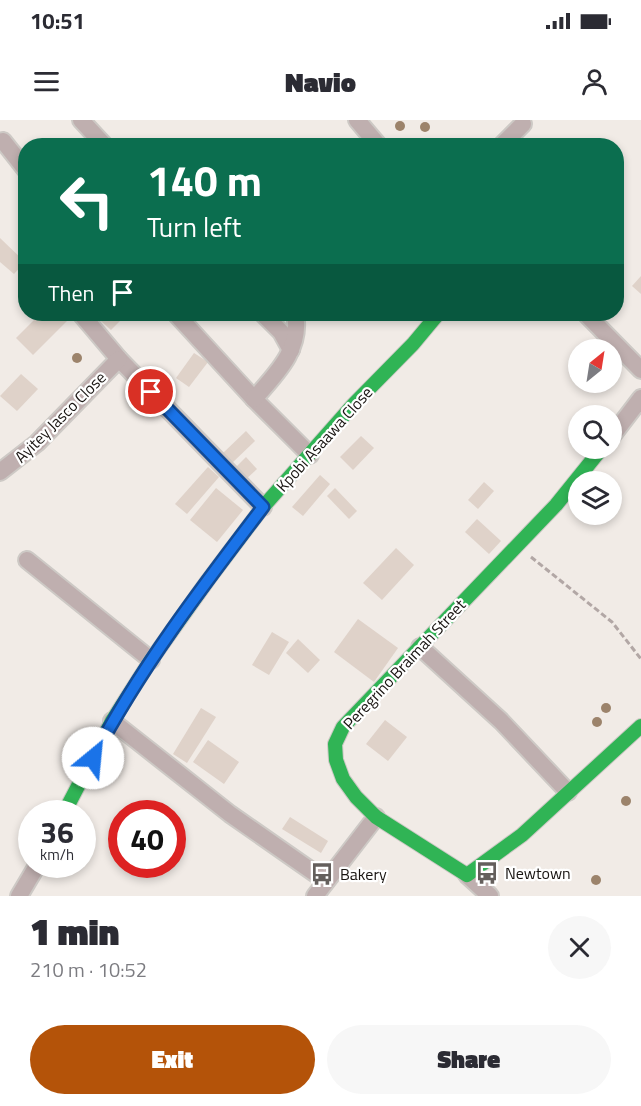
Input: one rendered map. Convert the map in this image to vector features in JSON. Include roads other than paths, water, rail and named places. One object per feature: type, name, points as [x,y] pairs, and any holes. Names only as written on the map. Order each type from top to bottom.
[{"type":"street","points":[[81,120],[98,138]]},
{"type":"street","points":[[357,120],[372,138]]},
{"type":"street","points":[[509,138],[523,124]]},
{"type":"street","points":[[3,141],[18,160]]},
{"type":"street","points":[[87,321],[119,359],[263,507]]},
{"type":"street","points":[[182,321],[254,399],[310,455]]},
{"type":"street","points":[[270,321],[281,332],[291,350]]},
{"type":"street","points":[[254,399],[284,364],[296,340],[295,321]]},
{"type":"street","name":"Kpobi Asaawa Close","points":[[71,800],[112,721],[151,660],[263,507],[354,404],[413,344],[432,321]]},
{"type":"street","points":[[593,321],[641,370]]},
{"type":"street","name":"Ayitey Jasco Close","points":[[0,472],[37,443],[119,359]]},
{"type":"street","points":[[622,423],[641,398]]},
{"type":"street","name":"Peregrino Braimah Street","points":[[467,875],[414,839],[376,818],[343,779],[336,760],[335,744],[343,727],[556,505],[593,459]]},
{"type":"street","points":[[27,560],[151,660]]},
{"type":"street","points":[[420,647],[485,709],[501,721],[568,792]]},
{"type":"street","points":[[112,721],[230,814],[326,881]]},
{"type":"street","points":[[490,896],[467,875],[522,835],[641,726]]},
{"type":"street","points":[[315,896],[376,818]]},
{"type":"street","points":[[19,896],[30,878]]},
{"type":"place","name":"Newtown","points":[[487,873]]},
{"type":"place","name":"Bakery","points":[[322,874]]}]
